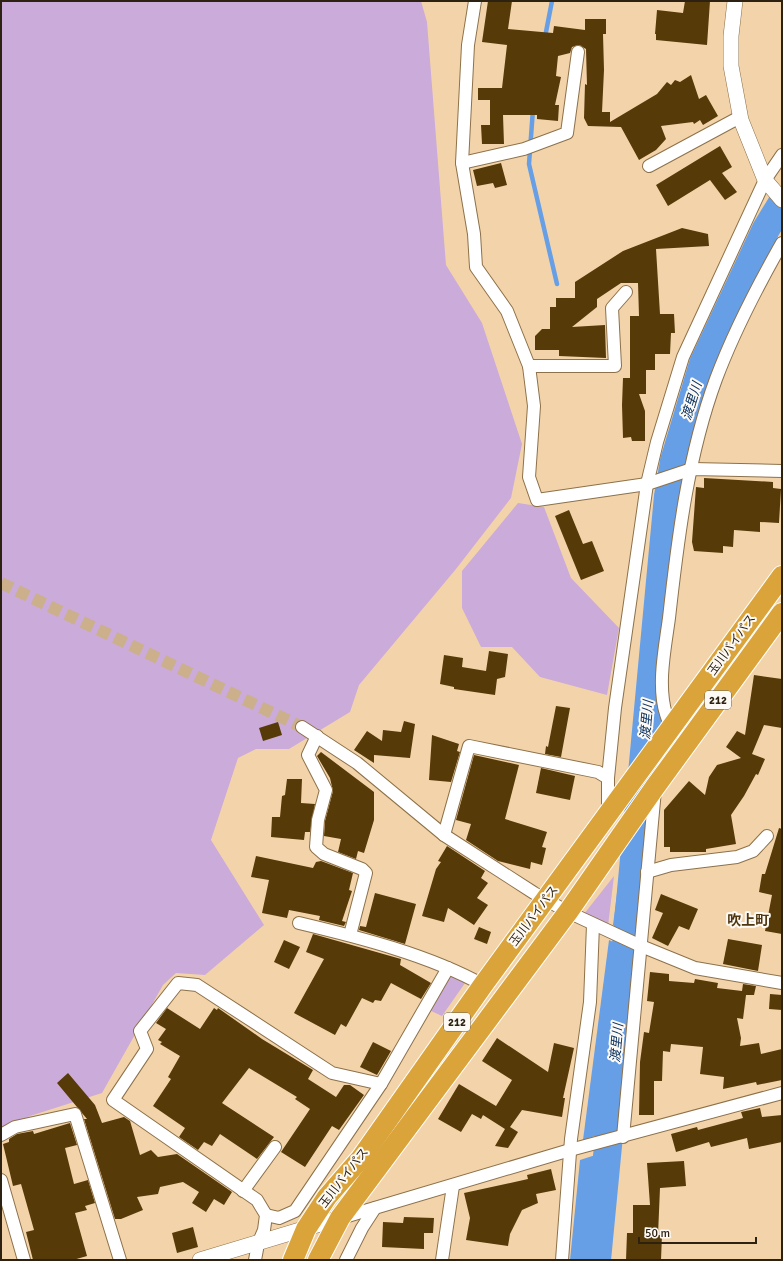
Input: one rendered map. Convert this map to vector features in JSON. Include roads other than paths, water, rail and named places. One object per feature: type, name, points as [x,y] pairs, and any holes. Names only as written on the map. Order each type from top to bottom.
[{"type":"highway","name":"玉川バイパス","points":[[293,1260],[306,1229],[328,1197],[361,1158],[483,984],[608,816],[671,727],[782,576]]},
{"type":"highway","name":"玉川バイパス","points":[[318,1260],[340,1218],[568,912],[655,787],[782,613]]},
{"type":"street","points":[[475,1],[468,45],[462,162],[474,234],[476,267],[507,311],[529,366],[534,406],[529,477],[537,500],[647,484],[692,469],[782,471]]},
{"type":"street","points":[[735,1],[731,36],[731,66],[740,117],[765,180],[782,200]]},
{"type":"street","points":[[462,162],[529,147],[567,133],[578,52]]},
{"type":"street","points":[[649,166],[740,117]]},
{"type":"street","points":[[608,816],[608,778],[615,708],[647,484],[657,442],[683,357],[765,180],[782,155]]},
{"type":"street","points":[[690,740],[671,727],[666,713],[662,675],[681,520],[698,436],[716,379],[750,300],[782,243]]},
{"type":"street","points":[[529,366],[615,366],[612,308],[626,292]]},
{"type":"street","points":[[302,727],[357,764],[444,835],[546,900],[568,912],[593,925],[695,968],[782,983]]},
{"type":"street","points":[[317,736],[308,755],[326,790],[318,820],[316,847],[324,854],[362,869],[366,873],[350,935]]},
{"type":"street","points":[[444,835],[469,746],[598,772],[608,778]]},
{"type":"street","points":[[623,1137],[627,1077],[641,946],[655,787]]},
{"type":"street","points":[[647,872],[671,865],[737,857],[753,851],[767,836]]},
{"type":"street","points":[[298,922],[350,935],[448,968],[483,984]]},
{"type":"street","points":[[562,1260],[570,1150],[590,1002],[593,925]]},
{"type":"street","points":[[266,1215],[279,1218],[296,1211],[381,1084],[448,968]]},
{"type":"street","points":[[255,1260],[258,1244],[264,1230],[266,1215],[257,1200],[113,1100],[147,1049],[140,1031],[178,983],[197,985],[332,1073],[381,1084]]},
{"type":"street","points":[[200,1260],[570,1150],[623,1137],[782,1093]]},
{"type":"street","points":[[1,1135],[15,1127],[75,1114],[120,1260]]},
{"type":"street","points":[[242,1191],[275,1147]]},
{"type":"street","points":[[1,1180],[24,1260]]},
{"type":"street","points":[[442,1260],[453,1186]]},
{"type":"street","points":[[346,1260],[374,1208]]},
{"type":"water","points":[[639,843],[633,936],[613,925],[620,870]]},
{"type":"water","points":[[609,940],[634,952],[619,1128],[583,1140]]},
{"type":"water","points":[[617,1148],[609,1260],[570,1260],[580,1160]]},
{"type":"waterway","points":[[545,37],[552,1]]},
{"type":"waterway","points":[[533,109],[529,164],[557,284]]},
{"type":"waterway","name":"渡里川","points":[[622,987],[668,496],[674,461],[703,364],[766,229],[782,203]]},
{"type":"waterway","name":"渡里川","points":[[597,1260],[613,1094]]},
{"type":"tunnel","points":[[1,583],[302,727]]},
{"type":"district","name":"吹上町","points":[[748,920]]}]
